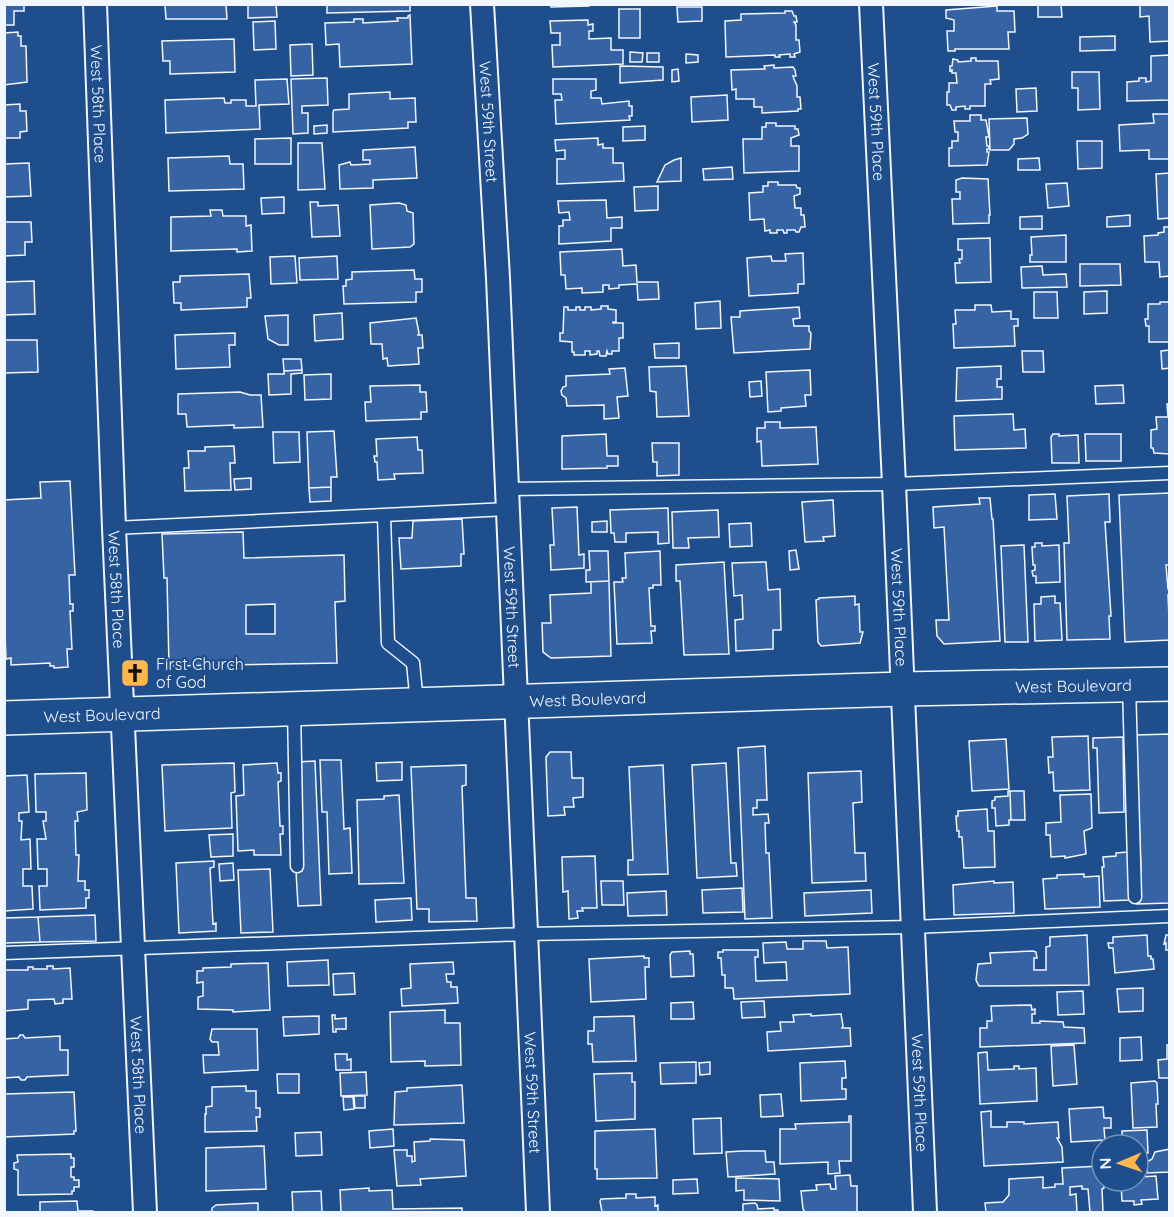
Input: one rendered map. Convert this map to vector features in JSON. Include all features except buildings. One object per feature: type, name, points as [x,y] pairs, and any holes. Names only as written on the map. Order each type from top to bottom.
[{"type":"main road","name":"West Boulevard","points":[[4,718],[903,689],[1170,684]]},
{"type":"street","name":"West 58th Place","points":[[95,4],[114,528],[145,1212]]},
{"type":"street","name":"West 59th Street","points":[[483,4],[498,278],[538,1212]]},
{"type":"street","name":"West 59th Place","points":[[871,4],[925,1212]]},
{"type":"lane","points":[[114,528],[384,516],[508,499],[1170,473]]},
{"type":"lane","points":[[384,516],[388,643],[413,663],[418,704]]},
{"type":"lane","points":[[1129,685],[1135,897]]},
{"type":"lane","points":[[294,707],[297,866]]},
{"type":"lane","points":[[4,953],[526,934],[913,927],[1170,916]]},
{"type":"place","name":"First Church of God","points":[[135,673]]}]
